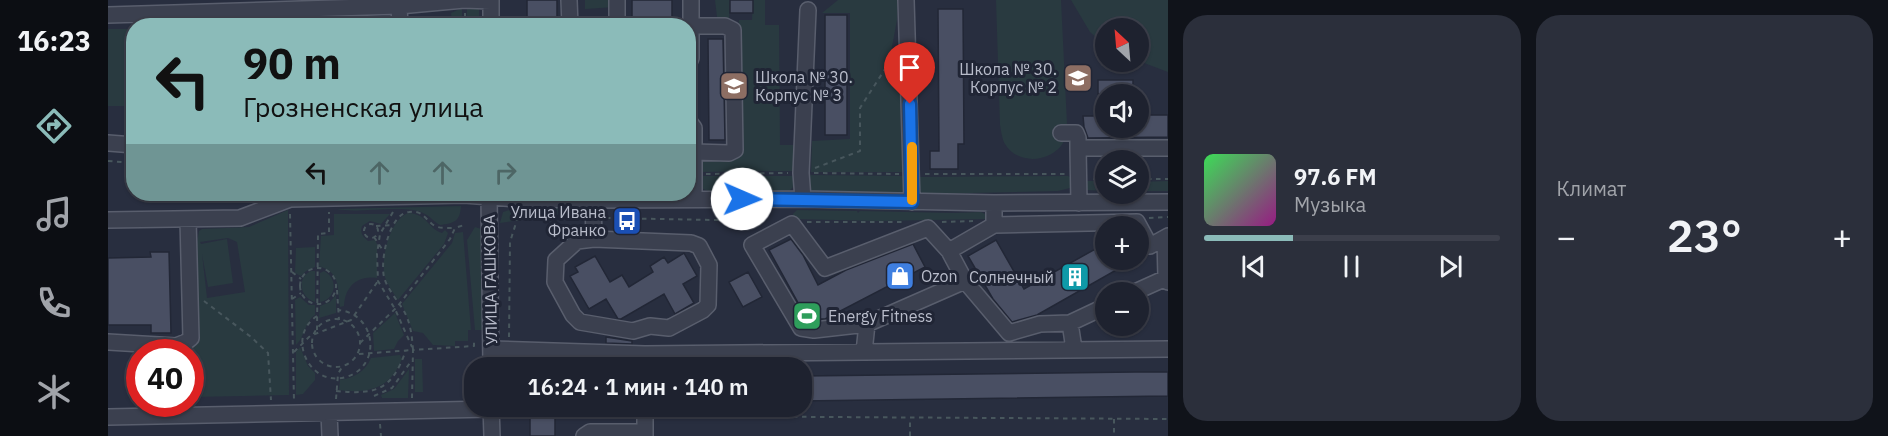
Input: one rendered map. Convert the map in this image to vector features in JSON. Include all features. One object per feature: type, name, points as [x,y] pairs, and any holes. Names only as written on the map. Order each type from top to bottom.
[{"type":"street","points":[[108,15],[203,6],[271,5],[296,8],[399,6],[491,0],[491,18]]},
{"type":"street","points":[[569,0],[570,18]]},
{"type":"street","points":[[617,0],[617,18]]},
{"type":"street","points":[[691,0],[691,18]]},
{"type":"street","points":[[906,0],[912,202]]},
{"type":"street","points":[[399,6],[400,18]]},
{"type":"street","points":[[293,18],[296,15],[296,8]]},
{"type":"street","points":[[808,10],[801,173],[792,223],[825,268],[927,228],[949,251],[965,281],[1008,333],[1040,324],[1070,323],[1095,311]]},
{"type":"street","points":[[696,26],[730,27],[735,35],[735,150],[729,153],[696,152]]},
{"type":"street","points":[[1061,133],[1076,133],[1078,138],[1079,203]]},
{"type":"street","points":[[108,143],[126,144]]},
{"type":"street","points":[[1078,148],[1095,151]]},
{"type":"street","points":[[1149,150],[1168,148]]},
{"type":"street","points":[[696,200],[1168,202]]},
{"type":"street","points":[[108,220],[240,218],[277,201]]},
{"type":"street","name":"УЛИЦА ГАШКОВА","points":[[489,201],[491,357]]},
{"type":"street","points":[[593,201],[594,239]]},
{"type":"street","points":[[994,203],[994,223]]},
{"type":"street","points":[[108,342],[176,346],[191,338],[188,219]]},
{"type":"street","points":[[949,251],[994,223],[1137,222],[1150,246],[1166,237],[1167,280],[1149,287]]},
{"type":"street","points":[[792,223],[752,245],[801,328],[814,330],[867,324],[965,281]]},
{"type":"street","points":[[594,239],[695,243],[702,249],[710,265],[708,305],[669,328],[650,326],[633,331],[580,322],[573,315],[555,282],[556,260],[577,241],[594,239]]},
{"type":"street","points":[[1070,323],[1074,349]]},
{"type":"street","points":[[864,352],[867,324]]},
{"type":"street","points":[[491,349],[596,357]]},
{"type":"street","points":[[742,357],[864,352],[1168,349]]},
{"type":"street","points":[[108,417],[464,409]]},
{"type":"street","points":[[329,412],[330,436]]},
{"type":"street","points":[[491,417],[492,436]]},
{"type":"street","points":[[584,436],[590,432],[645,423]]},
{"type":"path","points":[[801,173],[860,151],[860,108],[896,52]]},
{"type":"path","points":[[108,161],[126,163]]},
{"type":"path","points":[[1149,179],[1168,179]]},
{"type":"path","points":[[283,201],[292,272],[296,414]]},
{"type":"path","points":[[509,350],[510,242],[518,209]]},
{"type":"path","points":[[317,330],[318,234],[329,233],[329,212]]},
{"type":"path","points":[[393,212],[385,225],[379,233],[374,237],[367,237],[364,231],[369,224],[375,226],[385,225],[393,225]]},
{"type":"path","points":[[412,399],[411,331],[406,316],[383,276],[388,238],[401,214],[408,212],[422,213],[432,225],[442,229],[464,225]]},
{"type":"path","points":[[517,220],[564,216],[766,221]]},
{"type":"path","points":[[1149,218],[1168,217]]},
{"type":"path","points":[[792,223],[904,222]]},
{"type":"path","points":[[938,222],[994,223]]},
{"type":"path","points":[[375,226],[379,233],[388,238]]},
{"type":"path","points":[[360,343],[395,309],[450,238],[454,228]]},
{"type":"path","points":[[379,233],[378,281],[395,309],[413,350]]},
{"type":"path","points":[[374,237],[385,253]]},
{"type":"path","points":[[336,283],[332,298],[327,302],[317,304],[306,300],[301,293],[301,279],[306,272],[317,268],[332,274],[336,283],[339,320]]},
{"type":"path","points":[[292,272],[301,279]]},
{"type":"path","points":[[293,353],[310,336],[347,322],[356,315],[378,281]]},
{"type":"path","points":[[190,291],[268,353],[271,403]]},
{"type":"path","points":[[292,299],[301,293]]},
{"type":"path","points":[[317,316],[307,326],[302,343],[305,359],[310,367],[324,377],[338,379],[355,374],[364,366],[372,345],[370,333],[364,323],[356,315],[345,310],[338,310]]},
{"type":"path","points":[[339,320],[347,322],[355,328],[360,343],[358,354],[350,364],[342,367],[334,367],[320,361],[313,348],[317,330],[326,322],[339,320]]},
{"type":"path","points":[[358,354],[474,346],[474,339]]},
{"type":"path","points":[[336,391],[356,393],[377,389],[395,375],[406,350]]},
{"type":"path","points":[[366,397],[379,395],[392,388],[413,359]]},
{"type":"path","points":[[342,367],[336,400],[345,399]]},
{"type":"path","points":[[395,375],[400,379]]},
{"type":"path","points":[[372,399],[381,399],[377,389]]},
{"type":"path","points":[[355,398],[356,393]]},
{"type":"path","points":[[910,418],[910,436]]},
{"type":"path","points":[[645,423],[910,418],[1168,419]]},
{"type":"path","points":[[1114,419],[1114,436]]},
{"type":"path","points":[[380,420],[381,436]]},
{"type":"shaded area","points":[[585,0],[614,0],[614,7],[585,9]]},
{"type":"shaded area","points":[[715,0],[730,0],[729,21],[722,21],[717,17]]},
{"type":"shaded area","points":[[753,0],[765,0],[765,25],[779,25],[780,145],[795,145],[796,171],[697,172],[698,161],[709,156],[739,156],[738,29],[739,20],[752,20]]},
{"type":"shaded area","points":[[838,0],[898,0],[890,57],[905,62],[910,172],[811,172],[812,141],[850,139],[850,13],[822,13]]},
{"type":"shaded area","points":[[996,0],[1061,0],[1067,124],[1063,143],[1058,150],[1043,158],[1017,156],[1010,151],[1003,140],[1000,125]]},
{"type":"shaded area","points":[[1071,0],[1168,0],[1168,72],[1149,65],[1149,18],[1095,18],[1095,36]]},
{"type":"shaded area","points":[[467,5],[479,8],[479,18],[467,18]]},
{"type":"shaded area","points":[[462,8],[462,18],[451,18],[451,13]]},
{"type":"shaded area","points":[[334,13],[335,18],[316,18]]},
{"type":"shaded area","points":[[108,29],[126,29],[126,106],[108,106]]},
{"type":"shaded area","points":[[806,175],[910,176],[902,193],[811,191],[808,190]]},
{"type":"shaded area","points":[[697,176],[795,176],[796,184],[789,191],[708,191],[701,188]]},
{"type":"shaded area","points":[[1068,176],[1072,178],[1070,188],[1058,191],[925,194],[918,191],[917,177]]},
{"type":"shaded area","points":[[1084,181],[1095,181],[1095,190],[1087,190]]},
{"type":"shaded area","points":[[1168,181],[1168,191],[1149,191],[1149,182]]},
{"type":"shaded area","points":[[461,206],[458,219],[440,225],[427,215],[407,209],[337,209]]},
{"type":"shaded area","points":[[515,208],[514,221],[500,223],[503,212]]},
{"type":"shaded area","points":[[519,208],[561,208],[565,214],[520,217]]},
{"type":"shaded area","points":[[288,210],[289,395],[204,397],[204,339],[187,339],[193,243],[197,242],[199,231],[249,227]],"holes":[[[228,238],[237,242],[245,292],[207,298],[202,254],[208,287],[233,283],[227,239],[201,244],[200,242]]]},
{"type":"shaded area","points":[[797,210],[857,211],[858,213],[860,211],[981,212],[987,219],[877,221],[793,219],[793,214]]},
{"type":"shaded area","points":[[408,213],[424,218],[437,231],[442,233],[445,230],[448,233],[444,244],[398,300],[384,274],[384,258],[388,240],[396,223]]},
{"type":"shaded area","points":[[334,214],[390,214],[381,224],[370,221],[362,226],[361,233],[364,238],[368,241],[375,240],[377,244],[377,278],[364,278],[353,284],[347,293],[344,306],[340,307],[335,277],[319,266],[321,236],[334,235]]},
{"type":"shaded area","points":[[475,227],[481,229],[483,330],[475,330],[467,240]]},
{"type":"shaded area","points":[[463,232],[471,330],[468,330],[468,341],[455,341],[455,346],[433,345],[423,333],[413,331],[402,304],[452,243],[455,233]]},
{"type":"shaded area","points":[[315,247],[315,267],[301,276],[295,273],[296,248]]},
{"type":"shaded area","points":[[311,271],[315,271],[315,302],[306,296],[302,288],[303,278]]},
{"type":"shaded area","points":[[324,271],[332,279],[334,288],[329,297],[320,302],[320,273]]},
{"type":"shaded area","points":[[336,295],[336,313],[319,318],[320,306],[330,302]]},
{"type":"shaded area","points":[[300,297],[309,305],[315,305],[315,315],[296,345],[295,300]]},
{"type":"shaded area","points":[[395,313],[404,335],[394,349],[374,351],[373,333]]},
{"type":"shaded area","points":[[300,347],[308,366],[315,373],[315,380],[303,394],[296,395],[296,352]]},
{"type":"shaded area","points":[[400,355],[402,359],[397,369],[384,383],[369,390],[339,390],[340,380],[358,374],[371,358]]},
{"type":"shaded area","points":[[415,359],[422,359],[423,392],[415,392]]},
{"type":"shaded area","points":[[409,369],[408,398],[382,398],[381,395],[394,389]]},
{"type":"building","points":[[527,0],[557,0],[557,18],[527,18]]},
{"type":"building","points":[[632,0],[672,0],[672,18],[632,18]]},
{"type":"building","points":[[730,0],[753,0],[753,13],[730,13]]},
{"type":"building","points":[[938,9],[963,9],[964,144],[958,144],[958,169],[930,169],[930,151],[939,151]]},
{"type":"building","points":[[825,15],[847,15],[847,135],[825,135]]},
{"type":"building","points":[[708,39],[723,39],[725,140],[709,140]]},
{"type":"building","points":[[1098,80],[1133,80],[1133,84],[1098,84]]},
{"type":"building","points":[[1149,115],[1168,115],[1168,137],[1149,137]]},
{"type":"building","points":[[1083,116],[1095,116],[1095,138],[1088,138]]},
{"type":"building","points":[[791,239],[803,255],[818,285],[846,270],[913,244],[925,267],[825,319],[807,319],[769,250]]},
{"type":"building","name":"Солнечный","points":[[996,240],[1024,289],[1095,249],[1095,270],[1116,270],[1037,315],[1012,322],[993,299],[968,256]]},
{"type":"building","points":[[150,252],[169,252],[171,333],[151,333],[151,325],[108,325],[108,258],[151,257]]},
{"type":"building","points":[[684,253],[697,276],[683,284],[694,303],[675,314],[664,294],[621,319],[618,319],[606,299],[589,309],[570,276],[578,272],[575,267],[595,256],[610,282],[622,275],[629,287],[653,272],[650,266],[664,257],[668,263]]},
{"type":"building","points":[[748,272],[762,297],[743,307],[729,282]]},
{"type":"building","points":[[606,337],[632,341],[632,344],[606,343]]},
{"type":"building","points":[[1168,372],[1168,396],[812,401],[812,376]]},
{"type":"building","points":[[530,417],[555,417],[555,436],[530,436]]},
{"type":"slow traffic","points":[[912,147],[912,200]]},
{"type":"place","name":"Школа № 30. Корпус № 2","points":[[1078,78]]},
{"type":"place","name":"Школа № 30. Корпус № 3","points":[[734,86]]},
{"type":"place","name":"Улица Ивана Франко","points":[[627,221]]},
{"type":"place","name":"Ozon","points":[[900,276]]},
{"type":"place","name":"Солнечный","points":[[1075,277]]},
{"type":"place","name":"Energy Fitness","points":[[807,316]]},
{"type":"route","points":[[742,199],[912,202],[910,104]]}]
